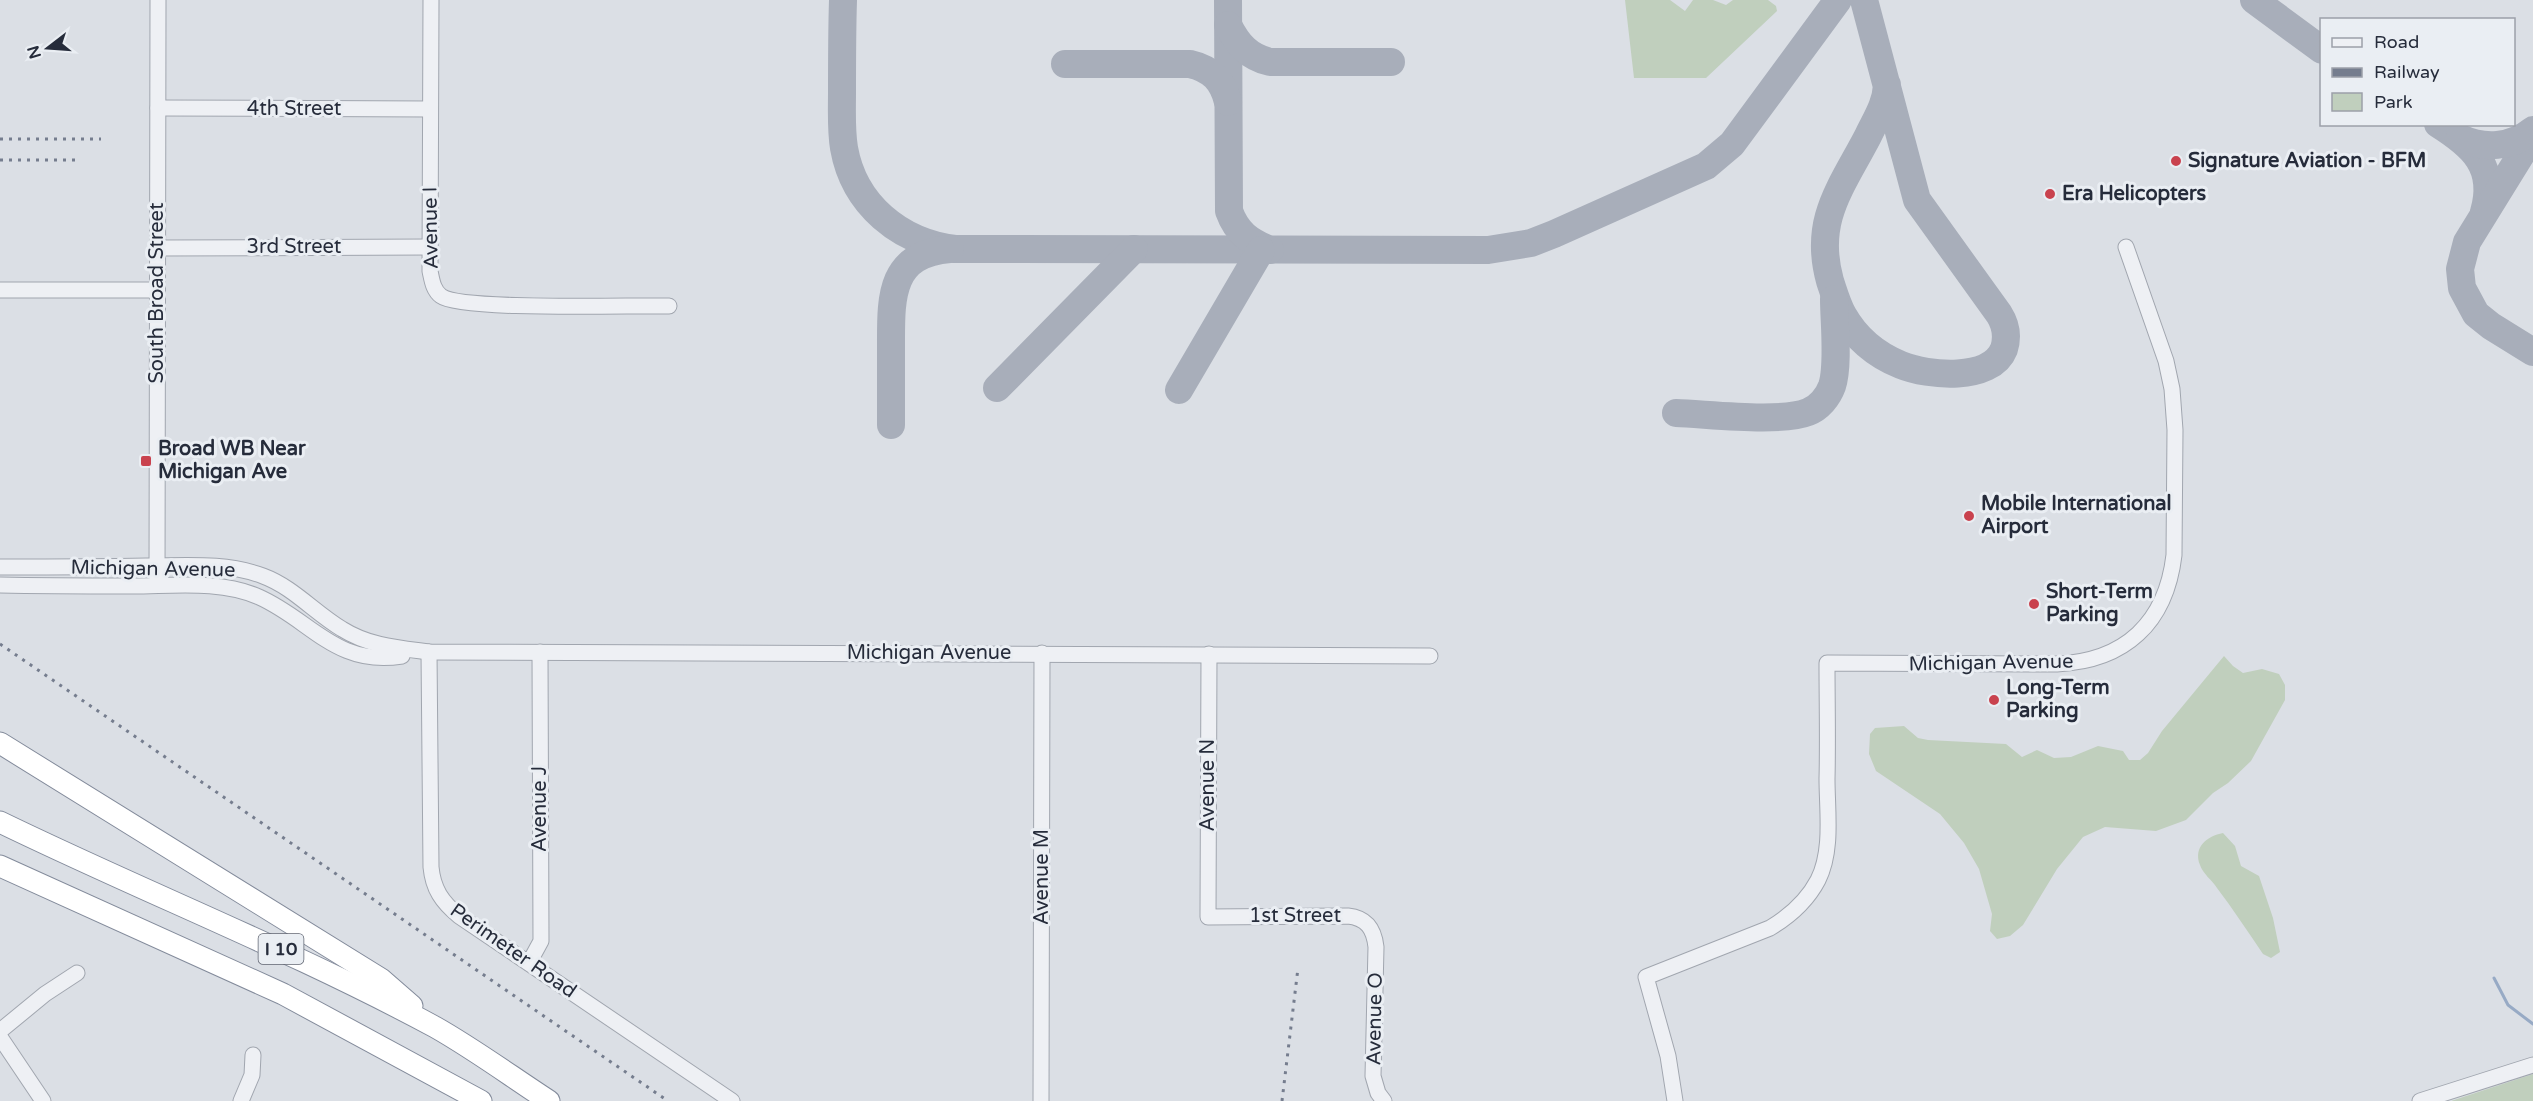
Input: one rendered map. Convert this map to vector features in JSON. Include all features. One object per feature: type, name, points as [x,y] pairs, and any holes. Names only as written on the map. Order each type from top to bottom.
[{"type":"highway","points":[[0,743],[381,979],[437,1028]]},
{"type":"highway","name":"I 10","points":[[0,822],[86,864],[279,948],[437,1028],[549,1101]]},
{"type":"highway","name":"I 10","points":[[0,866],[283,994],[480,1101]]},
{"type":"street","name":"South Broad Street","points":[[157,585],[158,0]]},
{"type":"street","name":"Avenue I","points":[[431,0],[430,248],[432,282],[441,296],[449,300],[481,305],[669,306]]},
{"type":"street","name":"4th Street","points":[[158,108],[430,109]]},
{"type":"street","name":"Michigan Avenue","points":[[1675,1101],[1668,1056],[1646,977],[1770,928],[1799,907],[1819,878],[1826,853],[1828,818],[1827,663],[2079,663],[2099,658],[2118,649],[2138,634],[2156,613],[2169,586],[2174,555],[2174,406],[2166,361],[2126,247]]},
{"type":"street","name":"3rd Street","points":[[158,248],[430,248]]},
{"type":"street","points":[[0,290],[157,290]]},
{"type":"street","name":"Michigan Avenue","points":[[0,567],[227,567],[265,576],[306,601],[343,630],[362,639],[379,645],[429,652],[1430,656]]},
{"type":"street","name":"Michigan Avenue","points":[[0,585],[157,585],[237,590],[277,605],[333,645],[357,654],[397,657],[429,652]]},
{"type":"street","name":"Perimeter Road","points":[[429,652],[431,867],[435,888],[442,901],[459,916],[732,1101]]},
{"type":"street","name":"Avenue J","points":[[529,963],[541,941],[540,652]]},
{"type":"street","name":"Avenue M","points":[[1041,1101],[1042,653]]},
{"type":"street","name":"Avenue N","points":[[1208,917],[1209,654]]},
{"type":"street","name":"1st Street","points":[[1208,917],[1348,916],[1363,920],[1374,934]]},
{"type":"street","name":"Avenue O","points":[[1374,934],[1376,947],[1373,1076],[1384,1101]]},
{"type":"street","points":[[0,1030],[45,994],[77,973]]},
{"type":"street","points":[[0,1037],[43,1101]]},
{"type":"street","points":[[241,1101],[252,1075],[253,1055]]},
{"type":"street","points":[[2420,1101],[2533,1065]]},
{"type":"green space","points":[[1625,0],[1670,0],[1685,11],[1693,0],[1713,0],[1726,5],[1733,0],[1768,0],[1776,6],[1777,11],[1706,78],[1634,78]]},
{"type":"green space","points":[[2224,656],[2243,673],[2262,669],[2279,674],[2285,685],[2285,700],[2251,761],[2228,783],[2213,793],[2186,820],[2156,831],[2105,827],[2083,837],[2057,869],[2023,925],[2010,936],[1997,939],[1990,931],[1992,914],[1979,869],[1964,843],[1940,814],[1876,771],[1869,754],[1870,734],[1875,728],[1904,726],[1918,738],[1928,740],[2006,744],[2022,757],[2037,750],[2054,758],[2071,757],[2098,746],[2123,751],[2129,760],[2140,760],[2148,753],[2162,731]]},
{"type":"green space","points":[[2223,833],[2235,846],[2241,866],[2259,876],[2273,918],[2280,952],[2271,958],[2263,954],[2200,865],[2198,853],[2203,843]]},
{"type":"green space","points":[[2533,1074],[2533,1101],[2451,1101]]},
{"type":"waterway","points":[[2494,978],[2508,1005],[2533,1024]]},
{"type":"taxiway","points":[[843,0],[842,127],[849,168],[869,203],[898,229],[916,238],[955,249],[1488,250],[1531,243],[1706,166],[1732,144],[1838,0]]},
{"type":"taxiway","points":[[1228,0],[1229,211],[1240,231],[1270,250]]},
{"type":"taxiway","points":[[1864,0],[1917,200],[1999,314],[2005,326],[2004,349],[1997,360],[1986,367],[1973,371],[1942,373],[1927,372],[1901,365],[1867,345],[1848,323],[1839,307],[1830,281],[1826,259],[1827,222],[1832,205],[1880,112],[1885,99],[1886,92],[1887,85]]},
{"type":"taxiway","points":[[2254,0],[2320,49]]},
{"type":"taxiway","points":[[1228,25],[1245,49],[1256,57],[1270,62],[1391,62]]},
{"type":"taxiway","points":[[1065,64],[1190,64],[1205,69],[1215,77],[1220,82],[1228,102]]},
{"type":"taxiway","points":[[2441,126],[2462,141],[2479,159],[2487,182],[2484,212]]},
{"type":"taxiway","points":[[2460,138],[2478,144],[2497,145],[2516,140],[2533,130]]},
{"type":"taxiway","points":[[2533,135],[2467,242],[2460,269],[2462,288],[2476,314],[2533,352]]},
{"type":"taxiway","points":[[891,425],[891,328],[898,281],[905,269],[915,260],[930,253],[950,249]]},
{"type":"taxiway","points":[[997,388],[1134,249]]},
{"type":"taxiway","points":[[1179,390],[1261,250]]},
{"type":"taxiway","points":[[1676,413],[1780,417],[1796,415],[1816,408],[1828,394],[1834,377],[1836,355],[1834,299]]},
{"type":"railway","points":[[0,139],[101,139]]},
{"type":"railway","points":[[0,160],[77,160]]},
{"type":"railway","points":[[0,644],[668,1101]]},
{"type":"railway","points":[[1282,1101],[1298,968]]},
{"type":"place","name":"Signature Aviation - BFM","points":[[2176,161]]},
{"type":"place","name":"Era Helicopters","points":[[2050,194]]},
{"type":"place","name":"Broad WB Near Michigan Ave","points":[[146,461]]},
{"type":"place","name":"Mobile International Airport","points":[[1969,516]]},
{"type":"place","name":"Short-Term Parking","points":[[2034,604]]},
{"type":"place","name":"Long-Term Parking","points":[[1994,700]]}]
